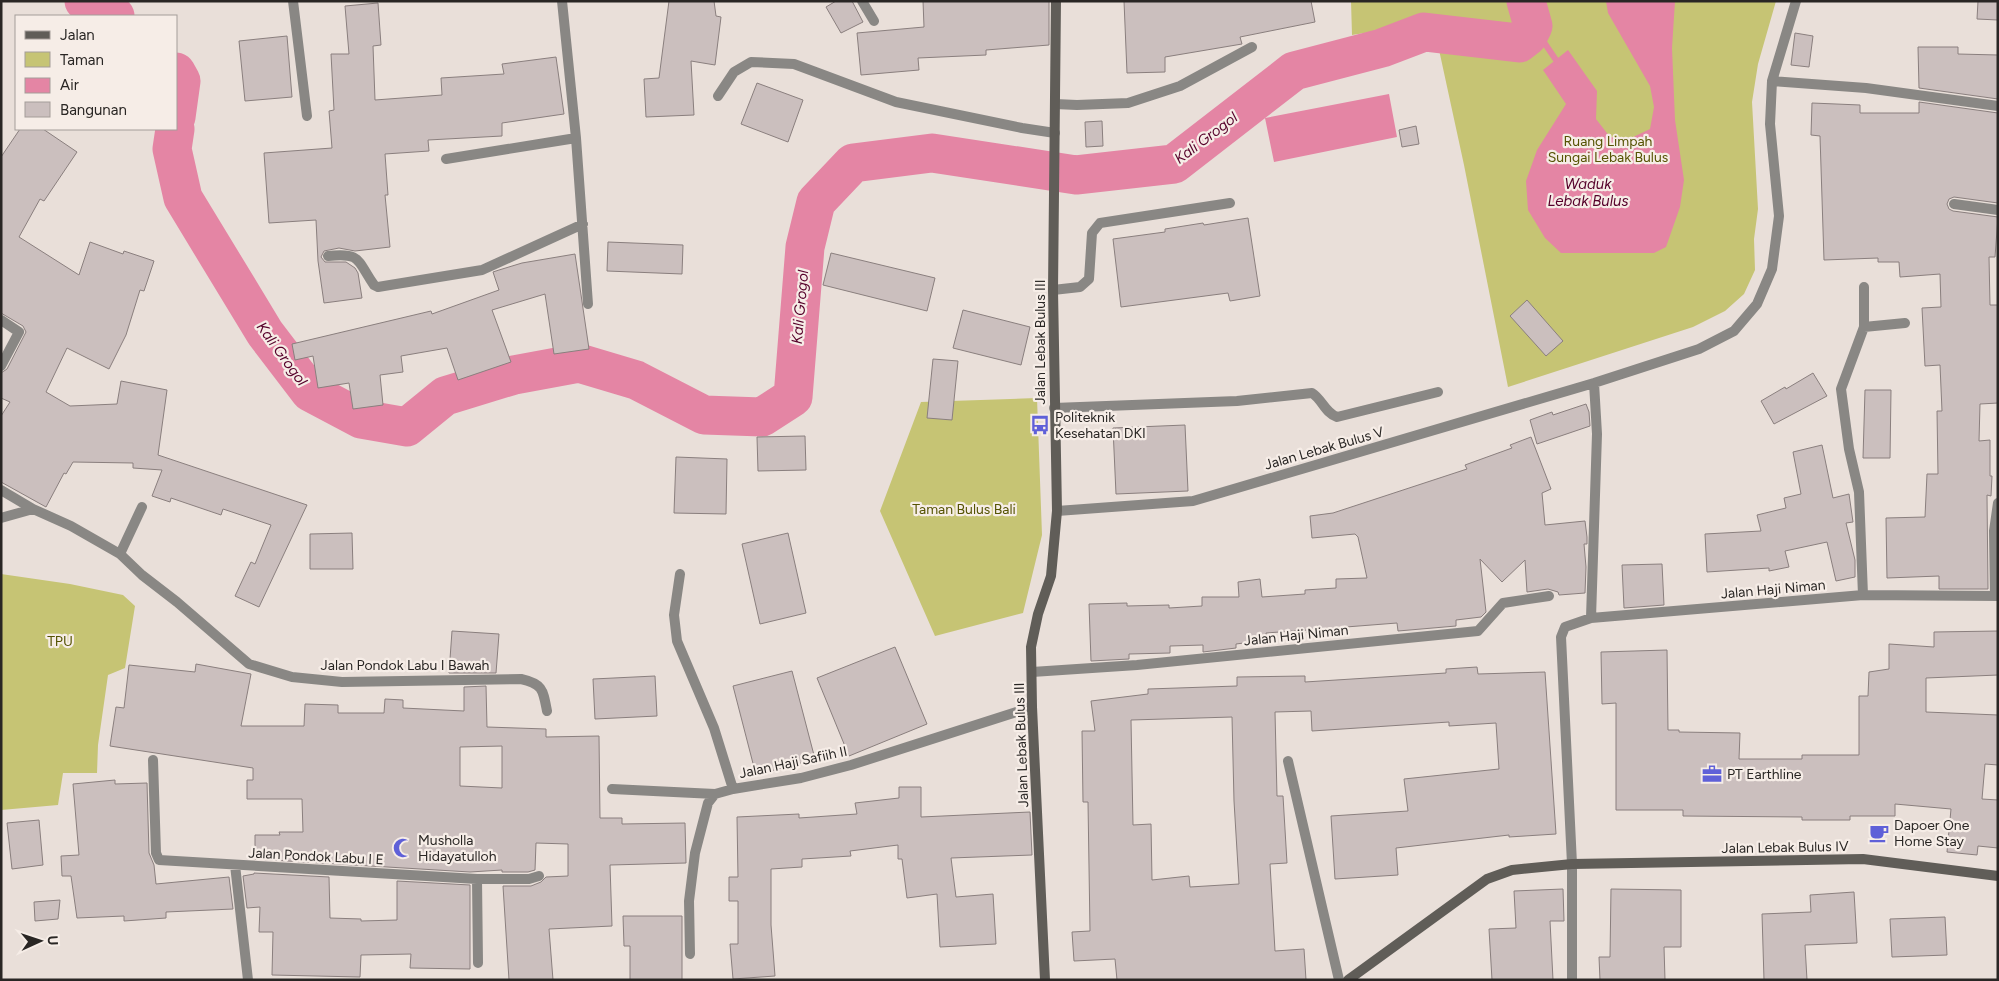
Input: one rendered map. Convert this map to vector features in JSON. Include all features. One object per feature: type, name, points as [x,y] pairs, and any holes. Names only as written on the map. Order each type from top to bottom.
[{"type":"street","points":[[293,1],[307,116]]},
{"type":"street","points":[[562,1],[576,138],[588,304]]},
{"type":"street","points":[[862,1],[874,21]]},
{"type":"street","name":"Jalan Lebak Bulus III","points":[[1045,980],[1032,708],[1032,647],[1038,614],[1052,569],[1057,511],[1053,290],[1056,1]]},
{"type":"street","name":"Jalan Lebak Bulus V","points":[[1057,511],[1192,501],[1594,383],[1699,349],[1734,331],[1757,304],[1772,270],[1779,216],[1770,124],[1772,81],[1796,1]]},
{"type":"street","points":[[1055,104],[1128,103],[1180,86],[1252,47]]},
{"type":"street","points":[[718,96],[734,72],[751,62],[794,64],[896,102],[1022,128],[1055,132]]},
{"type":"street","points":[[1772,81],[1866,88],[1998,106]]},
{"type":"street","points":[[446,159],[576,138]]},
{"type":"street","points":[[1053,290],[1080,287],[1089,278],[1092,233],[1100,224],[1230,203]]},
{"type":"street","points":[[1954,204],[1998,210]]},
{"type":"street","points":[[328,256],[344,254],[353,256],[361,262],[374,285],[378,287],[482,270],[583,224]]},
{"type":"street","points":[[1863,595],[1860,492],[1849,449],[1841,389],[1864,327],[1864,288]]},
{"type":"street","points":[[1,320],[19,332],[1,366]]},
{"type":"street","points":[[1864,327],[1905,323]]},
{"type":"street","points":[[1591,618],[1597,434],[1594,383]]},
{"type":"street","points":[[1054,408],[1238,401],[1312,393],[1318,396],[1330,414],[1336,417],[1438,392]]},
{"type":"street","name":"Jalan Pondok Labu I Bawah","points":[[1,490],[33,510],[70,526],[120,554],[142,575],[177,602],[249,664],[292,677],[342,682],[521,679],[534,682],[543,690],[547,711]]},
{"type":"street","points":[[1996,596],[1994,531],[1998,503]]},
{"type":"street","points":[[120,554],[142,507]]},
{"type":"street","points":[[1,518],[33,510]]},
{"type":"street","points":[[680,574],[674,616],[677,641],[714,728],[733,789]]},
{"type":"street","name":"Jalan Haji Niman","points":[[1572,864],[1561,637],[1565,627],[1591,618],[1863,595],[1996,596]]},
{"type":"street","name":"Jalan Haji Niman","points":[[1032,672],[1137,665],[1478,631],[1503,603],[1549,596]]},
{"type":"street","name":"Jalan Haji Safiih II","points":[[612,789],[715,794],[733,789],[801,778],[851,765],[1032,708]]},
{"type":"street","points":[[152,760],[157,858],[159,860],[235,865]]},
{"type":"street","points":[[1288,761],[1339,980]]},
{"type":"street","points":[[690,954],[689,901],[694,853],[708,803],[715,794]]},
{"type":"street","name":"Jalan Lebak Bulus IV","points":[[1348,980],[1487,879],[1512,870],[1572,864],[1863,859],[1998,876]]},
{"type":"street","points":[[1572,864],[1572,980]]},
{"type":"street","name":"Jalan Pondok Labu I E","points":[[248,980],[235,865],[477,879],[534,878],[539,876]]},
{"type":"street","points":[[477,879],[478,963]]},
{"type":"green space","name":"Ruang Limpah Sungai Lebak Bulus","points":[[1351,1],[1776,1],[1758,64],[1752,102],[1758,209],[1754,239],[1755,270],[1744,294],[1725,311],[1693,327],[1508,387],[1464,165],[1433,22],[1352,35]]},
{"type":"green space","name":"Taman Bulus Bali","points":[[1037,398],[1042,535],[1023,613],[935,636],[880,511],[921,402]]},
{"type":"green space","name":"TPU","points":[[1,574],[70,584],[123,595],[135,606],[125,668],[108,675],[98,745],[97,773],[63,773],[58,805],[1,810]]},
{"type":"water","name":"Waduk Lebak Bulus","points":[[1606,1],[1675,1],[1672,48],[1675,120],[1684,180],[1680,207],[1666,247],[1654,253],[1561,253],[1545,238],[1528,210],[1526,181],[1537,150],[1566,104],[1543,70],[1568,50],[1597,91],[1596,119],[1610,137],[1629,139],[1650,129],[1654,107],[1650,86],[1608,13]]},
{"type":"water","points":[[1389,94],[1397,137],[1274,162],[1265,118]]},
{"type":"building","points":[[669,1],[714,1],[716,16],[721,17],[715,65],[691,61],[694,115],[646,117],[644,79],[659,78]]},
{"type":"building","points":[[836,1],[852,1],[863,22],[841,33],[826,7]]},
{"type":"building","points":[[923,1],[1049,1],[1049,45],[986,50],[986,55],[918,58],[919,70],[861,75],[857,33],[924,27]]},
{"type":"building","points":[[1124,1],[1311,1],[1315,22],[1240,37],[1242,44],[1165,57],[1165,72],[1127,73]]},
{"type":"building","points":[[1978,1],[1998,1],[1998,20],[1977,19]]},
{"type":"building","points":[[378,3],[381,45],[373,46],[375,100],[442,95],[441,78],[504,74],[502,64],[556,57],[564,114],[502,123],[502,136],[428,140],[429,151],[385,154],[388,195],[385,195],[390,247],[355,251],[339,248],[324,251],[321,257],[325,262],[346,262],[355,268],[358,273],[362,298],[324,303],[318,261],[316,220],[269,223],[264,153],[332,148],[329,111],[334,110],[331,54],[349,54],[345,6]]},
{"type":"building","points":[[1795,33],[1813,36],[1809,67],[1791,65]]},
{"type":"building","points":[[287,36],[292,97],[245,101],[239,41]]},
{"type":"building","points":[[1918,47],[1958,47],[1958,54],[1998,55],[1998,99],[1919,88]]},
{"type":"building","points":[[757,83],[803,100],[788,142],[741,124]]},
{"type":"building","points":[[1919,102],[1998,113],[1998,203],[1954,197],[1949,199],[1947,204],[1949,209],[1953,211],[1998,217],[1995,257],[1989,257],[1990,305],[1998,305],[1998,403],[1980,404],[1979,441],[1990,440],[1990,476],[1992,476],[1991,496],[1987,495],[1988,589],[1939,589],[1939,576],[1887,578],[1886,518],[1925,517],[1927,474],[1938,474],[1937,411],[1942,411],[1940,365],[1925,366],[1922,308],[1941,307],[1940,274],[1900,277],[1899,262],[1878,262],[1878,258],[1824,260],[1820,136],[1811,135],[1812,103],[1860,105],[1860,113],[1919,113]]},
{"type":"building","points":[[1102,121],[1103,146],[1086,147],[1085,122]]},
{"type":"building","points":[[1416,126],[1419,144],[1402,147],[1399,130]]},
{"type":"building","points":[[19,130],[44,130],[77,152],[44,201],[40,199],[19,237],[79,275],[90,242],[123,254],[124,251],[154,261],[144,291],[140,290],[126,335],[109,369],[67,348],[46,392],[70,406],[117,404],[121,381],[167,390],[158,455],[307,505],[259,607],[235,596],[251,562],[255,564],[271,525],[223,509],[221,515],[171,498],[170,502],[152,496],[162,470],[133,468],[133,463],[73,462],[66,474],[64,473],[46,507],[1,482],[1,416],[10,402],[1,398],[1,373],[7,369],[26,332],[23,326],[1,313],[1,157]]},
{"type":"building","points":[[1248,218],[1260,296],[1230,301],[1228,293],[1121,307],[1113,239],[1165,232],[1165,229],[1203,223],[1204,225]]},
{"type":"building","points":[[608,242],[683,245],[682,274],[607,271]]},
{"type":"building","points":[[831,253],[935,278],[927,311],[823,285]]},
{"type":"building","points":[[575,254],[589,349],[554,354],[545,294],[492,310],[511,362],[458,380],[447,348],[401,356],[403,372],[380,375],[383,405],[353,409],[349,383],[318,388],[313,356],[295,360],[292,344],[431,311],[432,314],[499,290],[493,272],[522,263]]},
{"type":"building","points":[[1527,300],[1563,341],[1546,356],[1510,316]]},
{"type":"building","points":[[963,310],[1030,327],[1021,365],[953,348]]},
{"type":"building","points":[[933,359],[958,361],[952,420],[927,418]]},
{"type":"building","points":[[1813,373],[1827,396],[1774,424],[1761,401]]},
{"type":"building","points":[[1865,390],[1891,390],[1890,458],[1863,458]]},
{"type":"building","points":[[1586,404],[1589,412],[1590,426],[1537,444],[1530,420],[1552,412],[1553,415]]},
{"type":"building","points":[[1185,425],[1188,491],[1116,494],[1113,428]]},
{"type":"building","points":[[805,436],[806,470],[758,471],[757,437]]},
{"type":"building","points":[[1531,437],[1551,489],[1542,493],[1545,525],[1585,521],[1587,544],[1584,544],[1586,567],[1585,593],[1559,595],[1558,592],[1548,589],[1527,592],[1525,560],[1502,582],[1480,559],[1486,612],[1481,617],[1456,620],[1456,626],[1398,631],[1397,623],[1333,628],[1333,631],[1307,633],[1307,630],[1266,633],[1267,640],[1236,644],[1236,648],[1203,652],[1203,645],[1170,646],[1170,653],[1129,654],[1129,659],[1091,661],[1089,604],[1127,603],[1127,606],[1169,605],[1169,608],[1202,606],[1202,597],[1239,597],[1238,582],[1260,579],[1262,597],[1305,594],[1305,590],[1336,588],[1336,579],[1367,578],[1358,537],[1355,534],[1312,538],[1310,516],[1333,513],[1467,469],[1465,465],[1512,448],[1510,445]]},
{"type":"building","points":[[1822,445],[1833,498],[1849,494],[1853,522],[1846,523],[1855,560],[1855,577],[1836,581],[1827,542],[1785,551],[1789,567],[1769,571],[1769,568],[1707,572],[1705,534],[1761,531],[1757,515],[1786,508],[1784,498],[1801,494],[1793,452]]},
{"type":"building","points":[[676,457],[727,459],[726,514],[674,513]]},
{"type":"building","points":[[352,533],[353,569],[310,569],[310,534]]},
{"type":"building","points":[[788,533],[806,613],[760,624],[742,544]]},
{"type":"building","points":[[1662,564],[1664,605],[1624,608],[1622,565]]},
{"type":"building","points":[[452,631],[499,634],[496,673],[449,673]]},
{"type":"building","points":[[1998,631],[1998,675],[1926,678],[1926,712],[1998,715],[1998,765],[1985,764],[1982,799],[1998,800],[1998,848],[1978,846],[1977,855],[1947,852],[1951,809],[1895,804],[1895,816],[1850,816],[1850,820],[1802,820],[1802,817],[1683,816],[1683,810],[1616,810],[1616,703],[1602,704],[1601,652],[1667,650],[1668,730],[1679,730],[1679,732],[1740,733],[1739,759],[1802,759],[1802,755],[1859,755],[1859,696],[1868,696],[1869,672],[1889,669],[1889,644],[1934,647],[1934,632]]},
{"type":"building","points":[[895,647],[927,724],[849,756],[817,678]]},
{"type":"building","points":[[196,664],[251,674],[241,726],[304,726],[305,704],[338,705],[338,713],[384,713],[385,699],[403,700],[403,708],[464,711],[464,687],[486,686],[487,727],[546,729],[546,737],[599,736],[600,818],[622,818],[622,824],[685,823],[686,863],[610,865],[612,926],[549,929],[553,980],[509,980],[503,886],[531,886],[541,882],[546,877],[568,876],[568,844],[536,843],[535,870],[528,872],[502,872],[502,870],[470,872],[255,859],[255,835],[280,835],[279,832],[303,832],[302,799],[247,799],[247,780],[253,780],[253,768],[110,746],[116,707],[124,708],[129,665],[195,672]],"holes":[[[502,746],[502,788],[460,786],[460,747]]]},
{"type":"building","points":[[1477,667],[1478,674],[1545,672],[1556,834],[1509,837],[1509,835],[1396,848],[1398,875],[1335,879],[1331,816],[1408,811],[1404,779],[1499,769],[1496,723],[1449,726],[1449,722],[1312,731],[1311,711],[1275,712],[1277,796],[1283,796],[1287,863],[1270,864],[1275,951],[1304,949],[1306,980],[1117,980],[1115,959],[1074,961],[1072,932],[1090,931],[1088,802],[1083,802],[1082,731],[1095,731],[1091,701],[1148,694],[1148,689],[1237,686],[1237,677],[1305,676],[1305,682],[1446,673],[1446,669]],"holes":[[[1232,717],[1234,801],[1239,884],[1190,887],[1189,876],[1152,880],[1151,824],[1133,825],[1131,720]]]},
{"type":"building","points":[[792,671],[815,759],[756,775],[733,686]]},
{"type":"building","points":[[655,676],[657,716],[595,719],[593,679]]},
{"type":"building","points":[[115,780],[115,784],[147,783],[149,853],[154,865],[156,884],[229,877],[233,909],[166,912],[166,918],[124,921],[124,916],[77,918],[71,876],[62,876],[61,856],[79,855],[73,784]]},
{"type":"building","points":[[899,787],[921,787],[921,817],[1030,812],[1032,855],[951,858],[956,897],[993,894],[996,944],[940,947],[937,894],[907,898],[902,859],[898,859],[898,845],[850,851],[851,856],[802,859],[802,867],[771,869],[771,925],[775,976],[733,979],[730,944],[738,944],[738,901],[729,901],[729,877],[738,877],[737,817],[799,814],[799,818],[857,814],[855,803],[899,798]]},
{"type":"building","points":[[39,820],[43,865],[12,869],[7,823]]},
{"type":"building","points":[[254,873],[329,877],[330,918],[361,919],[361,921],[397,920],[397,881],[470,885],[470,969],[410,968],[411,954],[361,955],[360,977],[272,975],[273,932],[259,932],[260,907],[247,908],[243,876]]},
{"type":"building","points":[[1563,889],[1564,921],[1550,921],[1553,980],[1492,980],[1489,929],[1516,928],[1514,891]]},
{"type":"building","points":[[1611,889],[1681,890],[1681,947],[1664,947],[1665,980],[1600,980],[1599,957],[1610,957]]},
{"type":"building","points":[[1854,892],[1857,943],[1805,945],[1807,980],[1764,980],[1762,914],[1811,912],[1810,895]]},
{"type":"building","points":[[60,900],[58,919],[35,921],[34,902]]},
{"type":"building","points":[[623,916],[682,916],[682,980],[630,980],[630,946],[624,946]]},
{"type":"building","points":[[1945,917],[1947,955],[1892,957],[1890,919]]},
{"type":"waterway","name":"Kali Grogol","points":[[84,1],[113,15]]},
{"type":"waterway","name":"Kali Grogol","points":[[175,130],[172,149],[183,198],[265,333],[310,392],[361,419],[407,427],[445,396],[514,375],[579,363],[636,380],[704,415],[762,417],[793,397],[805,247],[816,202],[853,163],[932,153],[1076,175],[1174,164],[1294,71],[1382,48],[1424,32],[1519,43],[1528,36],[1533,26],[1526,1]]},
{"type":"waterway","points":[[1533,26],[1556,60]]},
{"type":"waterway","name":"Kali Grogol","points":[[178,76],[181,81],[178,103]]},
{"type":"place","name":"Politeknik Kesehatan DKI","points":[[1040,425]]},
{"type":"place","name":"PT Earthline","points":[[1712,774]]},
{"type":"place","name":"Dapoer One Home Stay","points":[[1879,833]]},
{"type":"place","name":"Musholla Hidayatulloh","points":[[403,848]]}]
